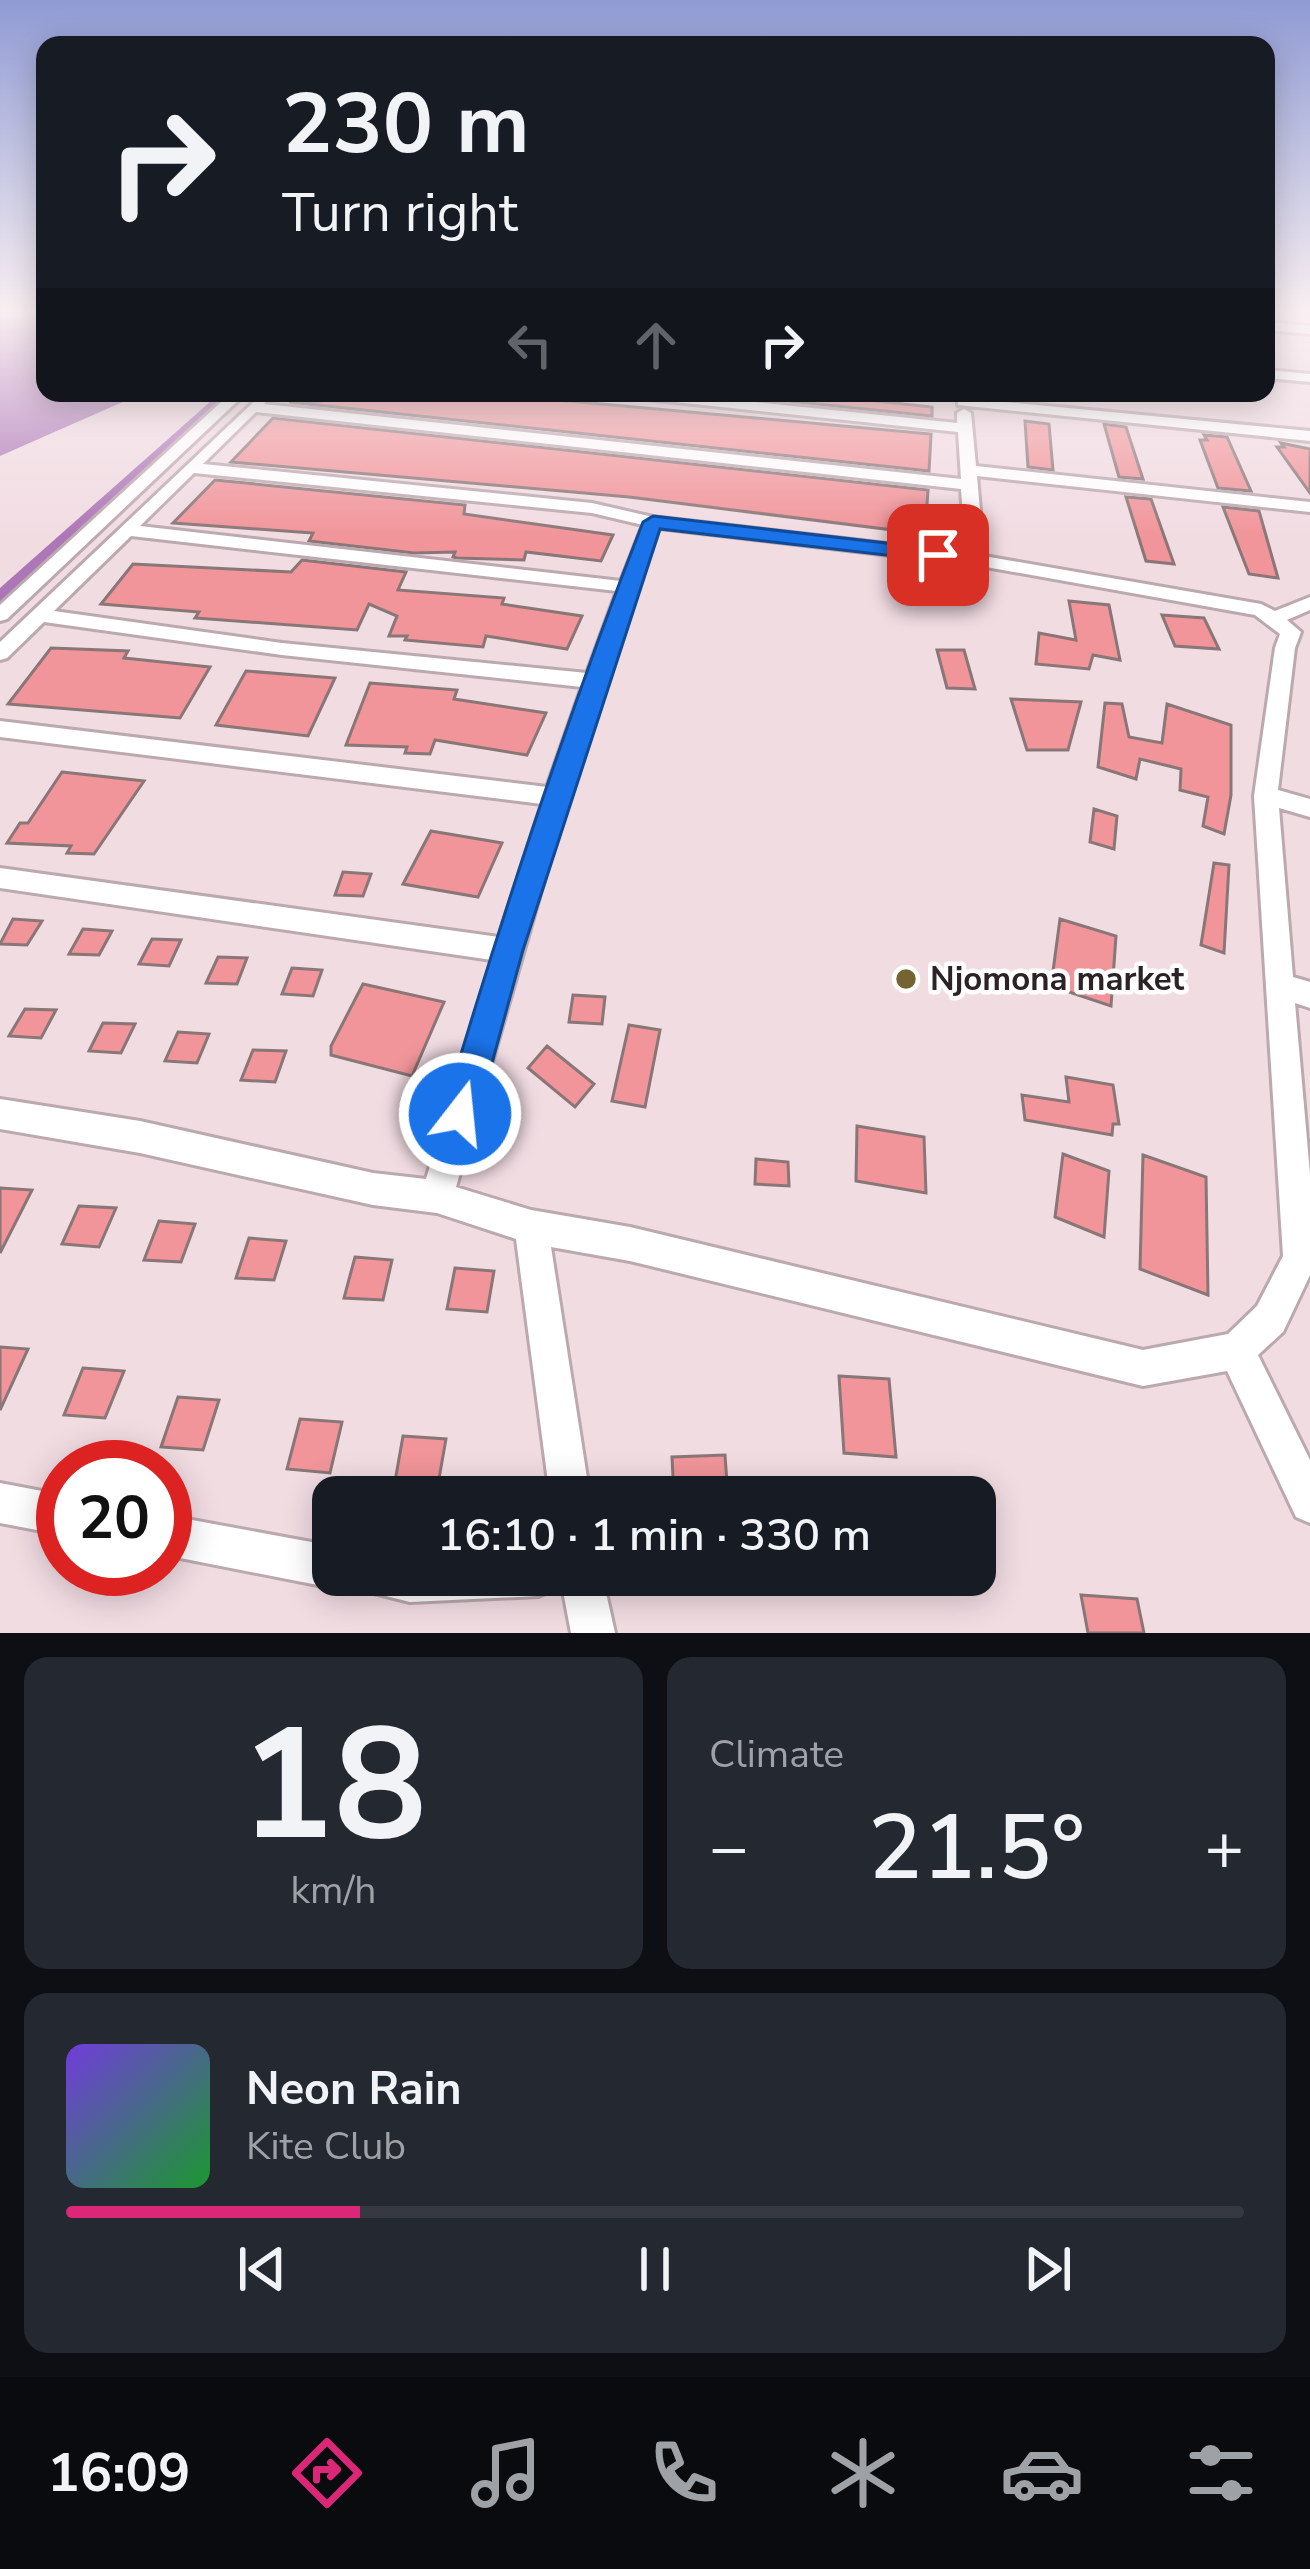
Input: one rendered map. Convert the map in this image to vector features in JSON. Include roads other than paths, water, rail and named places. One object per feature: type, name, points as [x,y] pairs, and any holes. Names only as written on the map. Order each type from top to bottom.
[{"type":"lane","points":[[0,615],[248,402]]},
{"type":"lane","points":[[0,653],[190,468],[249,402]]},
{"type":"lane","points":[[289,402],[969,477],[1310,507]]},
{"type":"lane","points":[[715,402],[965,428]]},
{"type":"lane","points":[[962,402],[975,560]]},
{"type":"lane","points":[[1007,402],[1310,436]]},
{"type":"lane","points":[[0,1114],[140,1136],[374,1189],[437,1197],[531,1227],[630,1244],[1143,1368],[1237,1351],[1270,1319],[1305,1260],[1295,991],[1266,796],[1297,671],[1291,632],[1261,610],[975,560],[653,522],[592,508],[190,468]]},
{"type":"lane","points":[[437,1197],[507,950],[627,587],[653,522]]},
{"type":"lane","points":[[126,530],[627,587]]},
{"type":"lane","points":[[1273,619],[1310,603]]},
{"type":"lane","points":[[39,615],[282,649],[595,681]]},
{"type":"lane","points":[[0,729],[559,797]]},
{"type":"lane","points":[[1266,796],[1310,808]]},
{"type":"lane","points":[[0,878],[507,950]]},
{"type":"lane","points":[[531,1227],[567,1476]]},
{"type":"lane","points":[[1237,1351],[1310,1504]]},
{"type":"lane","points":[[0,1503],[36,1510]]},
{"type":"lane","points":[[192,1540],[312,1563]]},
{"type":"lane","points":[[585,1596],[592,1633]]},
{"type":"waterway","points":[[0,599],[219,402]]},
{"type":"place","name":"Njomona market","points":[[906,979]]}]
